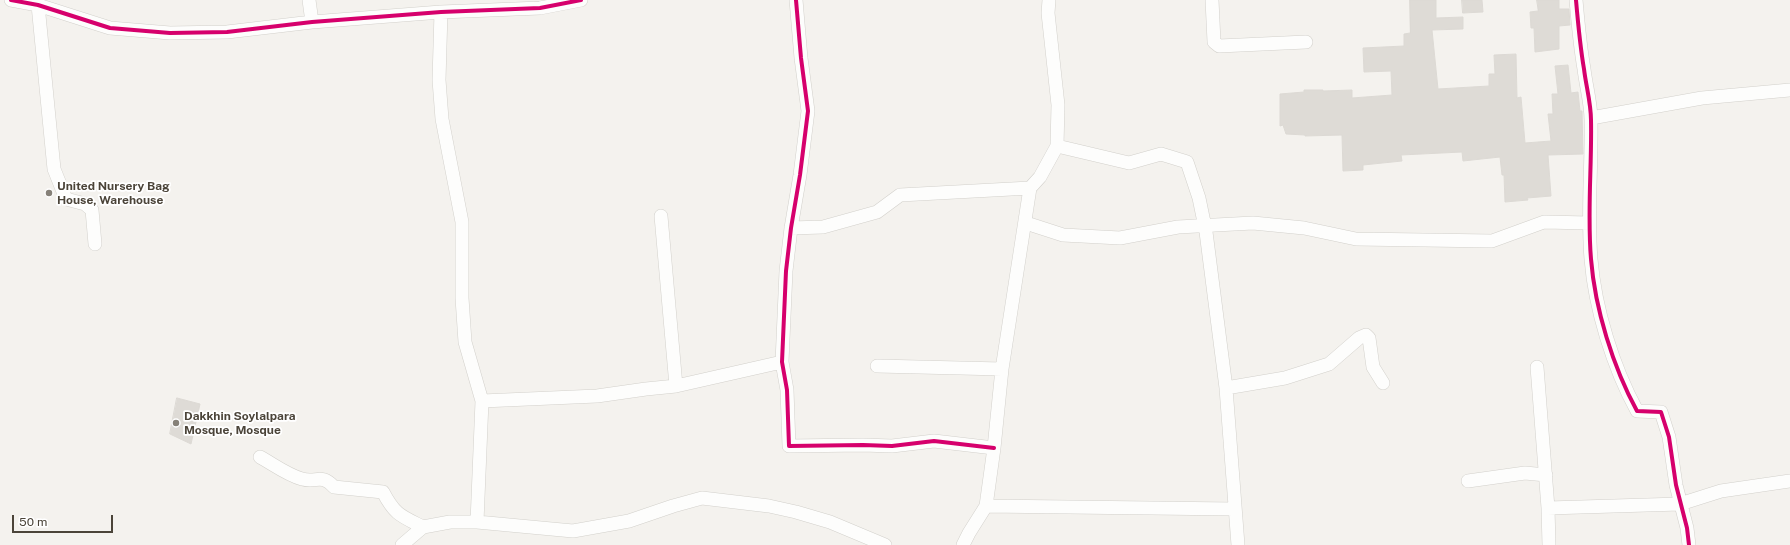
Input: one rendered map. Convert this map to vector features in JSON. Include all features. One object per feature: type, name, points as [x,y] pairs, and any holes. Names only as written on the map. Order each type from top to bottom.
[{"type":"street","points":[[11,0],[38,5],[110,28],[170,33],[227,32],[444,8],[540,8],[581,0]]},
{"type":"street","points":[[309,0],[312,22]]},
{"type":"street","points":[[796,0],[801,58],[808,111],[786,270],[782,362],[787,390],[788,446],[892,446],[934,441],[994,448]]},
{"type":"street","points":[[963,545],[986,506],[994,448],[1002,369],[1026,223],[1030,188],[1040,177],[1057,146],[1058,105],[1048,12],[1049,0]]},
{"type":"street","points":[[1212,0],[1214,42],[1219,46],[1306,42]]},
{"type":"street","points":[[1576,0],[1580,45],[1591,118],[1589,223],[1591,260],[1600,308],[1611,353],[1627,392],[1637,411],[1661,412],[1669,437],[1680,504],[1687,528],[1689,545]]},
{"type":"street","points":[[38,5],[54,169],[66,199],[85,204],[92,210],[95,244]]},
{"type":"street","points":[[444,8],[439,80],[442,119],[462,222],[465,342],[482,401],[477,522]]},
{"type":"street","points":[[1591,118],[1702,98],[1790,90]]},
{"type":"street","points":[[1057,146],[1129,163],[1161,154],[1188,162],[1205,226],[1226,388],[1234,509],[1238,545]]},
{"type":"street","points":[[791,228],[823,227],[877,212],[900,195],[1030,188]]},
{"type":"street","points":[[661,216],[676,386]]},
{"type":"street","points":[[1026,223],[1063,235],[1120,238],[1178,227],[1253,223],[1304,228],[1356,239],[1492,241],[1544,222],[1589,223]]},
{"type":"street","points":[[1226,388],[1285,378],[1329,364],[1359,338],[1366,335],[1369,338],[1373,367],[1382,383]]},
{"type":"street","points":[[482,401],[597,396],[676,386],[782,362]]},
{"type":"street","points":[[878,366],[1002,369]]},
{"type":"street","points":[[1537,367],[1546,475],[1549,545]]},
{"type":"street","points":[[260,457],[303,479],[322,479],[328,480],[334,487],[383,492],[389,504],[398,515],[423,527],[450,522],[477,522],[573,531],[629,521],[702,498],[769,506],[796,512],[830,522],[886,545]]},
{"type":"street","points":[[1468,481],[1525,473],[1546,475]]},
{"type":"street","points":[[1548,508],[1680,504],[1721,491],[1790,481]]},
{"type":"street","points":[[986,506],[1234,509]]},
{"type":"street","points":[[409,542],[423,527]]},
{"type":"building","points":[[1410,0],[1436,0],[1436,18],[1463,17],[1463,29],[1432,30],[1438,89],[1489,86],[1489,74],[1495,74],[1494,55],[1516,54],[1517,98],[1521,97],[1525,143],[1551,141],[1548,114],[1553,114],[1552,94],[1558,94],[1555,66],[1568,65],[1571,93],[1578,92],[1580,111],[1582,111],[1583,154],[1548,155],[1551,196],[1505,202],[1504,175],[1502,175],[1500,157],[1463,161],[1462,152],[1401,155],[1402,161],[1363,165],[1363,170],[1343,171],[1342,135],[1305,136],[1286,134],[1283,125],[1280,126],[1280,94],[1304,92],[1304,90],[1352,90],[1352,98],[1392,95],[1391,71],[1364,72],[1363,48],[1404,46],[1404,34],[1410,33]]},
{"type":"building","points":[[1462,0],[1482,0],[1483,12],[1463,13]]},
{"type":"building","points":[[1537,0],[1559,0],[1559,9],[1569,9],[1570,25],[1559,26],[1559,49],[1535,52],[1534,28],[1531,28],[1530,12],[1538,11]]},
{"type":"building","points":[[177,398],[200,404],[191,444],[170,434]]},
{"type":"cycle path","points":[[11,0],[38,5],[110,28],[170,33],[227,32],[312,22],[441,12],[540,8],[581,0]]},
{"type":"cycle path","points":[[796,0],[801,58],[808,111],[786,271],[782,362],[787,390],[789,446],[892,446],[934,441],[994,448]]},
{"type":"cycle path","points":[[1576,0],[1581,52],[1591,114],[1590,242],[1596,298],[1613,357],[1620,376],[1637,411],[1661,412],[1669,437],[1676,485],[1687,528],[1689,545]]},
{"type":"place","name":"United Nursery Bag House, Warehouse","points":[[49,193]]},
{"type":"place","name":"Dakkhin Soylalpara Mosque, Mosque","points":[[176,423]]}]
